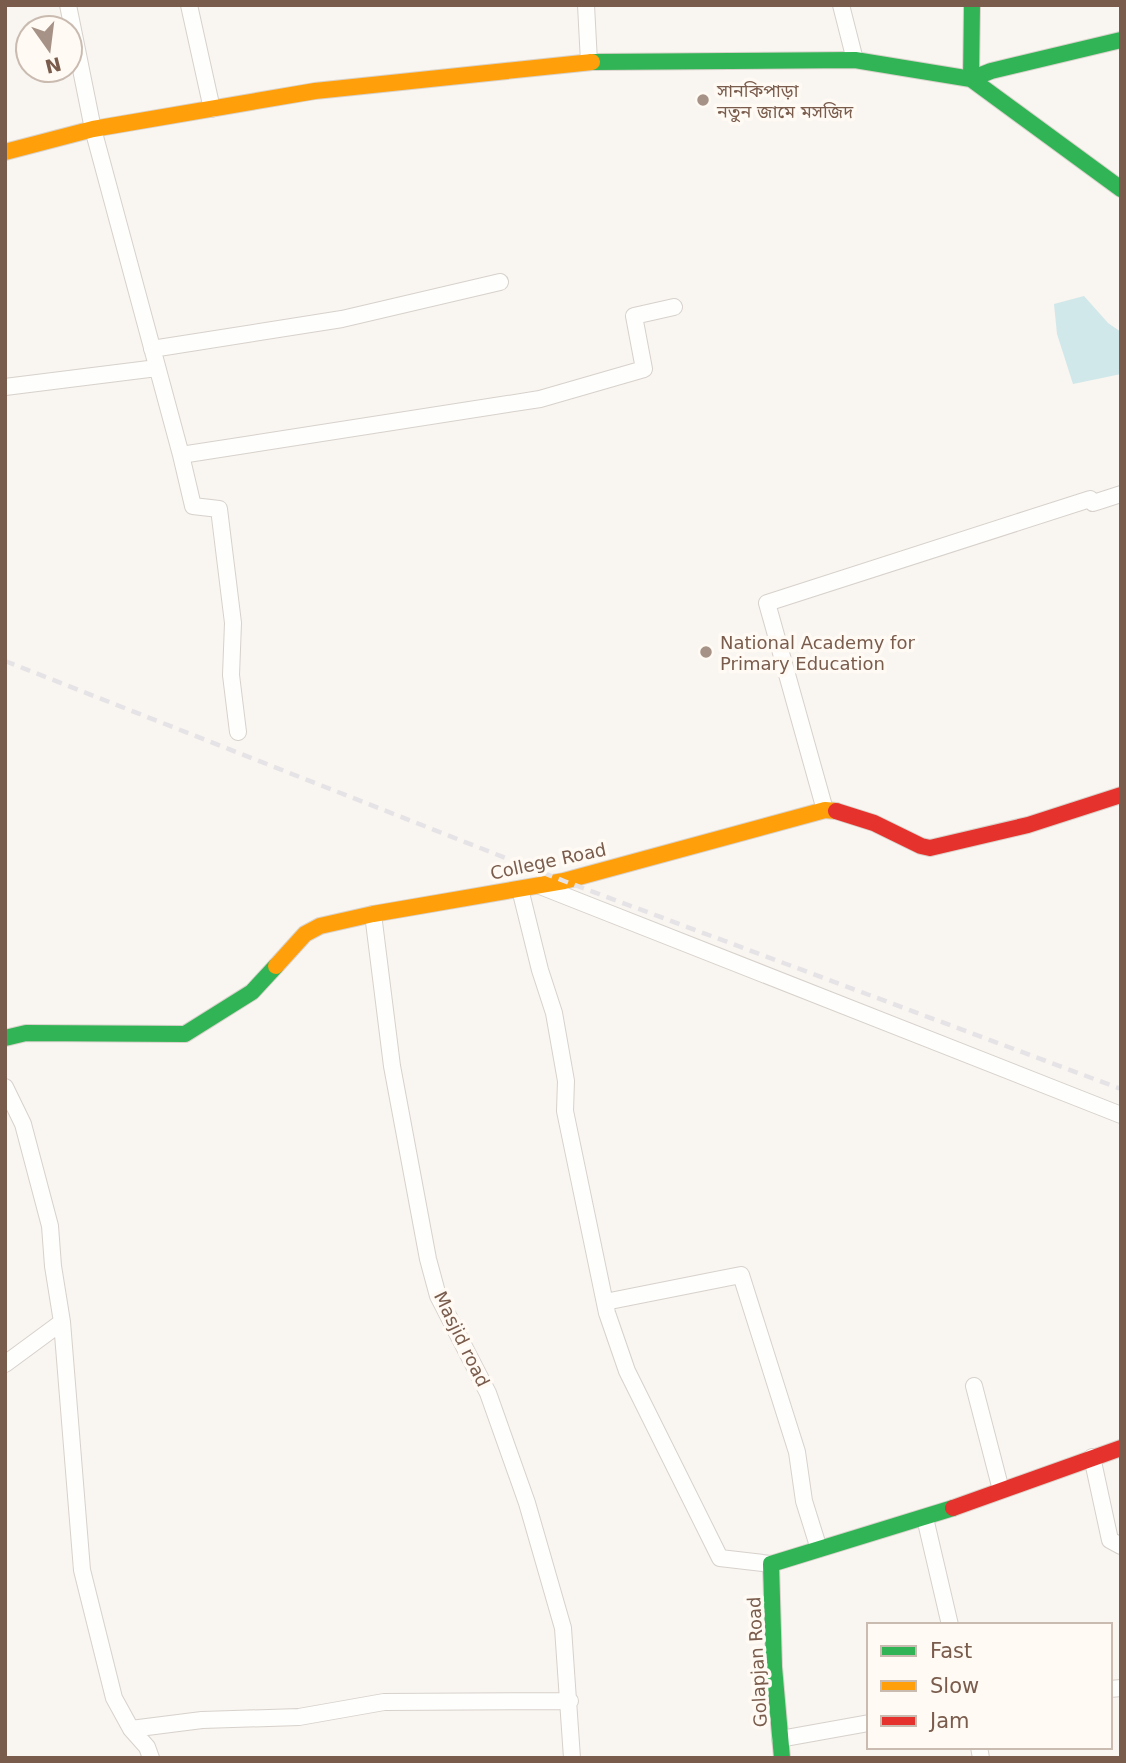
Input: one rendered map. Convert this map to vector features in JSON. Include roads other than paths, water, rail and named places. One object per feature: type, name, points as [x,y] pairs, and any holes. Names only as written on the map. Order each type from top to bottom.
[{"type":"street","points":[[68,5],[93,129],[193,506],[219,509],[233,623],[231,675],[239,732]]},
{"type":"street","points":[[189,5],[212,108]]},
{"type":"street","points":[[586,5],[589,62]]},
{"type":"street","points":[[841,5],[855,60]]},
{"type":"street","points":[[971,79],[972,5]]},
{"type":"street","points":[[971,79],[991,71],[1121,40]]},
{"type":"street","points":[[5,152],[93,129],[315,91],[589,62],[855,60],[971,79],[1121,190]]},
{"type":"street","points":[[152,349],[342,319],[500,282]]},
{"type":"street","points":[[181,455],[540,399],[644,369],[634,316],[674,307]]},
{"type":"street","points":[[5,387],[157,368]]},
{"type":"street","points":[[825,810],[767,604],[1090,499],[1093,503],[1121,494]]},
{"type":"street","name":"College Road","points":[[5,1038],[26,1033],[185,1034],[252,992],[305,934],[320,926],[373,914],[564,881],[825,810],[845,811],[867,818],[930,848],[1028,825],[1121,795]]},
{"type":"street","points":[[539,885],[1121,1115]]},
{"type":"street","points":[[520,889],[540,970],[554,1013],[566,1080],[565,1111],[605,1303],[628,1371],[720,1558],[771,1564],[925,1518],[1121,1448]]},
{"type":"street","name":"Masjid road","points":[[373,914],[392,1066],[428,1259],[438,1296],[488,1393],[527,1503],[563,1628],[572,1758]]},
{"type":"street","points":[[5,1087],[23,1124],[50,1226],[62,1322],[82,1570],[114,1698],[131,1728],[147,1747],[151,1758]]},
{"type":"street","points":[[605,1303],[741,1275],[797,1452],[804,1501],[819,1549]]},
{"type":"street","points":[[5,1364],[62,1322]]},
{"type":"street","points":[[975,1385],[1001,1490]]},
{"type":"street","points":[[1092,1457],[1110,1540],[1121,1546]]},
{"type":"street","points":[[925,1518],[950,1623]]},
{"type":"street","name":"Golapjan Road","points":[[771,1564],[774,1667],[782,1758]]},
{"type":"street","points":[[131,1728],[202,1720],[299,1717],[384,1702],[569,1701]]},
{"type":"street","points":[[780,1739],[867,1723]]},
{"type":"water","points":[[1084,296],[1108,323],[1121,332],[1121,374],[1073,384],[1057,334],[1054,304]]},
{"type":"railway","points":[[5,661],[564,881],[1121,1089]]},
{"type":"place","name":"সানকিপাড়া নতুন জামে মসজিদ","points":[[703,100]]},
{"type":"place","name":"National Academy for Primary Education","points":[[706,652]]}]
